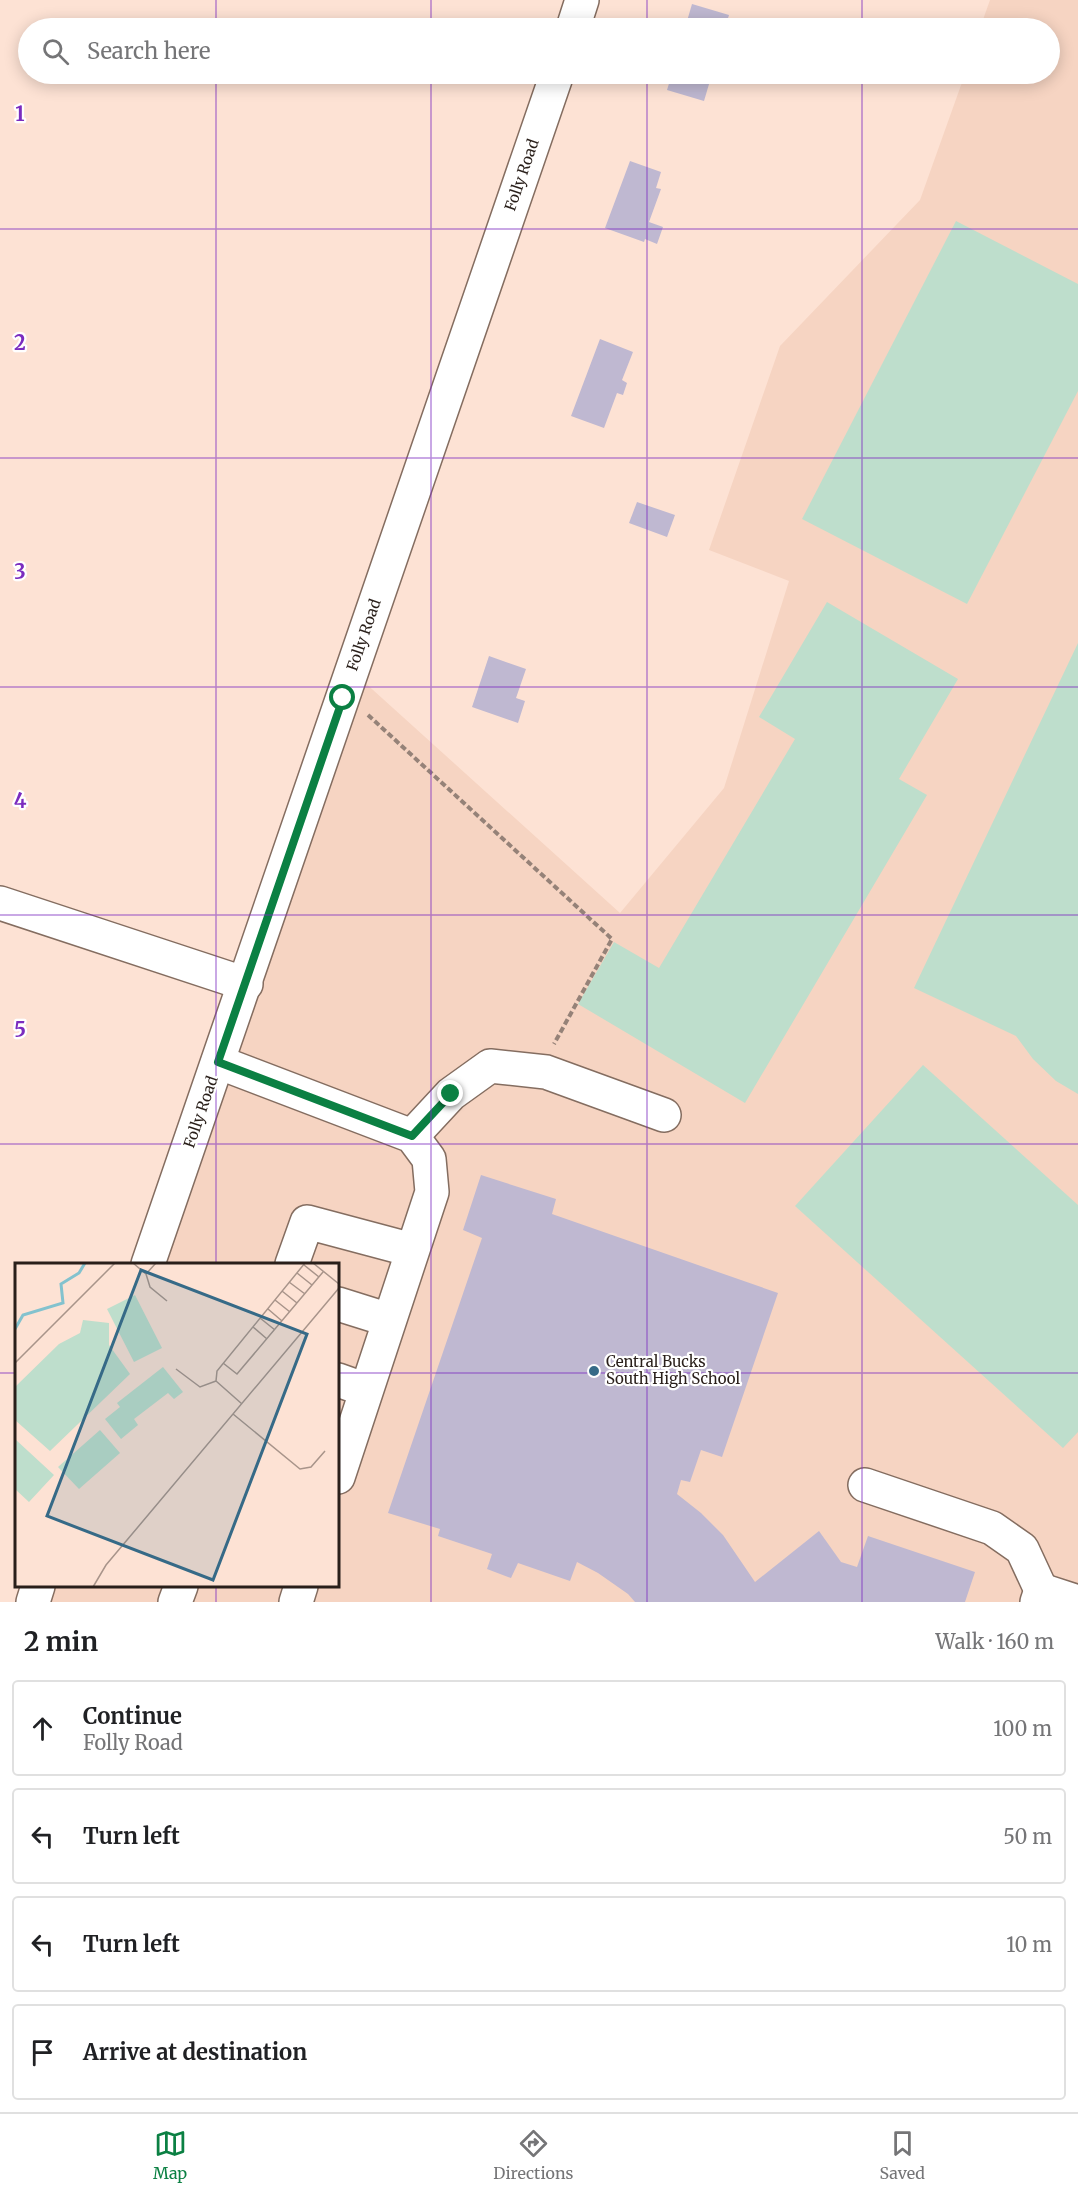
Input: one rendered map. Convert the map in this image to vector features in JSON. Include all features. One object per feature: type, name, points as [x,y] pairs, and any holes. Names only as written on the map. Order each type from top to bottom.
[{"type":"street","points":[[576,18],[582,0]]},
{"type":"street","name":"Folly Road","points":[[148,1263],[554,84]]},
{"type":"street","points":[[0,903],[246,984]]},
{"type":"street","points":[[218,1062],[412,1136],[429,1159],[432,1192],[389,1320],[352,1385],[340,1463]]},
{"type":"street","points":[[412,1136],[451,1094],[490,1066],[546,1072],[664,1115]]},
{"type":"street","points":[[292,1263],[307,1222],[417,1235]]},
{"type":"street","points":[[339,1304],[389,1320]]},
{"type":"street","points":[[865,1485],[992,1528],[1022,1549],[1039,1596],[1078,1602]]},
{"type":"street","points":[[33,1602],[38,1587]]},
{"type":"street","points":[[175,1602],[181,1587]]},
{"type":"path","points":[[360,708],[612,939],[539,1071]]},
{"type":"shaded area","points":[[990,0],[1078,0],[1078,1602],[33,1602],[38,1587],[339,1587],[339,1263],[148,1263],[352,671],[620,913],[724,788],[789,581],[709,550],[780,346],[920,200],[961,84],[1060,84],[1060,18],[984,18]]},
{"type":"green space","points":[[956,221],[1078,284],[1078,391],[967,604],[802,519]]},
{"type":"green space","points":[[827,602],[958,679],[899,779],[927,795],[745,1103],[578,1004],[614,942],[659,968],[795,739],[759,717]]},
{"type":"green space","points":[[1078,643],[1078,1094],[1056,1081],[1033,1059],[1016,1036],[914,988]]},
{"type":"green space","points":[[923,1065],[1078,1205],[1078,1432],[1063,1448],[795,1206]]},
{"type":"building","points":[[692,4],[729,15],[728,18],[688,18]]},
{"type":"building","points":[[669,84],[709,84],[704,101],[667,90]]},
{"type":"building","points":[[630,161],[661,172],[656,188],[661,189],[649,222],[663,227],[657,244],[645,239],[644,242],[605,228]]},
{"type":"building","points":[[600,339],[633,352],[622,380],[627,383],[623,395],[617,393],[604,428],[571,416]]},
{"type":"building","points":[[637,502],[675,515],[667,537],[629,523]]},
{"type":"building","points":[[489,656],[526,669],[516,698],[525,701],[518,723],[472,707]]},
{"type":"building","name":"Central Bucks South High School","points":[[481,1175],[556,1199],[552,1214],[778,1293],[722,1457],[701,1450],[690,1482],[681,1480],[677,1494],[723,1535],[755,1582],[819,1531],[841,1562],[857,1567],[868,1536],[975,1572],[965,1602],[635,1602],[628,1594],[598,1573],[577,1562],[570,1581],[518,1563],[511,1578],[487,1569],[492,1554],[438,1536],[440,1529],[388,1513],[482,1238],[463,1230]]},
{"type":"place","name":"Central Bucks South High School","points":[[594,1371]]},
{"type":"route","points":[[343,698],[218,1062],[412,1136],[451,1094]]}]
